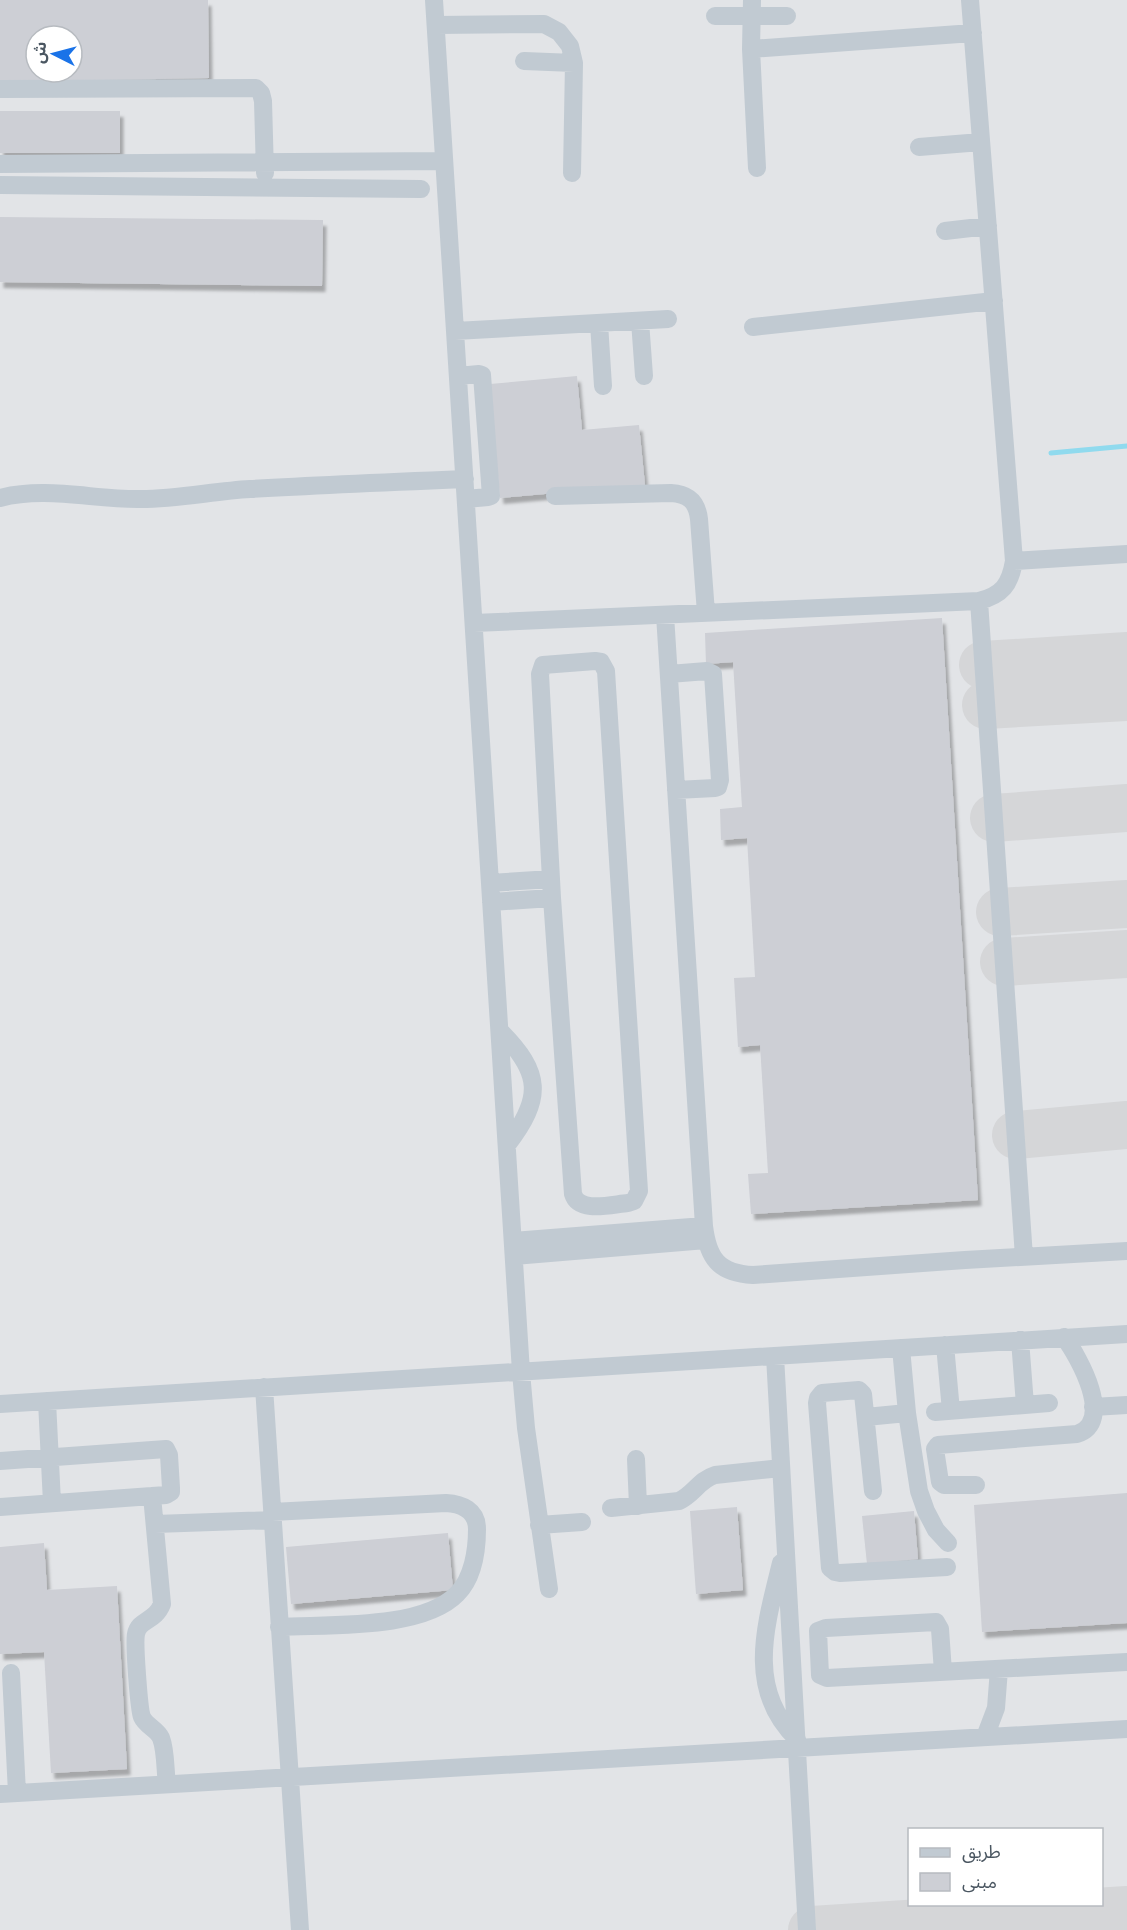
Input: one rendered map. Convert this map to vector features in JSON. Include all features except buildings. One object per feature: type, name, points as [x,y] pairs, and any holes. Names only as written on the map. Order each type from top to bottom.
[{"type":"lane","points":[[434,0],[521,1372],[526,1428],[549,1589]]},
{"type":"lane","points":[[474,623],[979,601],[992,598],[1003,589],[1011,577],[1014,561],[970,0]]},
{"type":"lane","points":[[752,8],[751,49],[757,168]]},
{"type":"lane","points":[[715,16],[752,8],[787,16]]},
{"type":"lane","points":[[436,25],[544,24],[559,32],[570,46],[574,63],[572,172]]},
{"type":"lane","points":[[751,49],[973,33]]},
{"type":"lane","points":[[524,62],[574,63]]},
{"type":"lane","points":[[0,89],[256,88],[261,93],[262,101],[265,187]]},
{"type":"lane","points":[[919,147],[981,142]]},
{"type":"lane","points":[[421,189],[2,185],[2,164],[444,161]]},
{"type":"lane","points":[[945,231],[988,226]]},
{"type":"lane","points":[[753,327],[994,301]]},
{"type":"lane","points":[[455,331],[668,319]]},
{"type":"lane","points":[[640,321],[644,376]]},
{"type":"lane","points":[[599,323],[603,386]]},
{"type":"lane","points":[[458,376],[482,375],[491,495],[488,498],[466,499]]},
{"type":"lane","points":[[0,498],[50,493],[139,499],[166,498],[248,489],[465,479]]},
{"type":"lane","points":[[555,496],[671,493],[682,494],[691,499],[698,508],[705,613]]},
{"type":"lane","points":[[1014,561],[1127,554]]},
{"type":"lane","points":[[979,601],[1024,1257]]},
{"type":"lane","points":[[665,615],[705,1233],[711,1255],[723,1268],[737,1274],[753,1275],[1127,1251]]},
{"type":"lane","points":[[601,662],[604,665],[606,682],[639,1185],[637,1196],[628,1203],[584,1206],[575,1199],[573,1194],[552,898],[540,669],[543,665],[548,664],[601,662]]},
{"type":"lane","points":[[669,674],[707,671],[713,674],[720,780],[718,787],[715,788],[676,790]]},
{"type":"lane","points":[[490,883],[551,879]]},
{"type":"lane","points":[[491,902],[552,898]]},
{"type":"lane","points":[[500,1031],[523,1057],[530,1071],[532,1086],[532,1101],[527,1116],[507,1145]]},
{"type":"lane","points":[[514,1249],[705,1233]]},
{"type":"lane","points":[[0,1404],[1127,1334]]},
{"type":"lane","points":[[976,1485],[944,1485],[939,1482],[935,1449],[938,1445],[1077,1434],[1086,1431],[1092,1425],[1094,1407],[1091,1392],[1081,1363],[1064,1337]]},
{"type":"lane","points":[[1020,1340],[1025,1405]]},
{"type":"lane","points":[[945,1345],[943,1411],[1049,1403]]},
{"type":"lane","points":[[901,1348],[907,1413],[919,1491],[936,1530],[948,1543]]},
{"type":"lane","points":[[775,1356],[807,1930]]},
{"type":"lane","points":[[264,1387],[300,1930]]},
{"type":"lane","points":[[873,1491],[863,1394],[859,1390],[827,1392],[818,1398],[830,1568],[840,1573],[947,1567]]},
{"type":"lane","points":[[48,1401],[52,1503]]},
{"type":"lane","points":[[1094,1407],[1127,1405]]},
{"type":"lane","points":[[866,1417],[907,1413]]},
{"type":"lane","points":[[0,1461],[166,1449],[169,1455],[171,1491],[166,1495],[0,1507]]},
{"type":"lane","points":[[636,1459],[638,1506]]},
{"type":"lane","points":[[611,1508],[679,1501],[687,1497],[706,1478],[715,1475],[781,1468]]},
{"type":"lane","points":[[152,1496],[162,1604],[159,1612],[139,1627],[135,1643],[142,1716],[156,1730],[162,1742],[167,1784]]},
{"type":"lane","points":[[155,1524],[446,1503],[460,1504],[470,1510],[477,1522],[474,1558],[467,1579],[458,1593],[441,1605],[420,1615],[393,1620],[279,1627]]},
{"type":"lane","points":[[539,1525],[582,1522]]},
{"type":"lane","points":[[786,1544],[767,1624],[763,1668],[770,1701],[783,1726],[797,1744]]},
{"type":"lane","points":[[943,1672],[940,1629],[936,1622],[826,1628],[818,1631],[819,1670],[823,1678],[943,1672],[1127,1662]]},
{"type":"lane","points":[[985,1737],[996,1708],[999,1669]]},
{"type":"lane","points":[[11,1673],[9,1793],[797,1744],[1127,1729]]},
{"type":"shaded area","points":[[0,0],[1127,0],[1127,1930],[0,1930]]},
{"type":"waterway","points":[[1051,453],[1127,446]]},
{"type":"taxiway","points":[[983,665],[1127,656]]},
{"type":"taxiway","points":[[986,705],[1127,697]]},
{"type":"taxiway","points":[[994,818],[1127,808]]},
{"type":"taxiway","points":[[1000,912],[1127,904]]},
{"type":"taxiway","points":[[1004,962],[1127,954]]},
{"type":"taxiway","points":[[1016,1135],[1127,1125]]},
{"type":"taxiway","points":[[812,1930],[1127,1910]]}]
